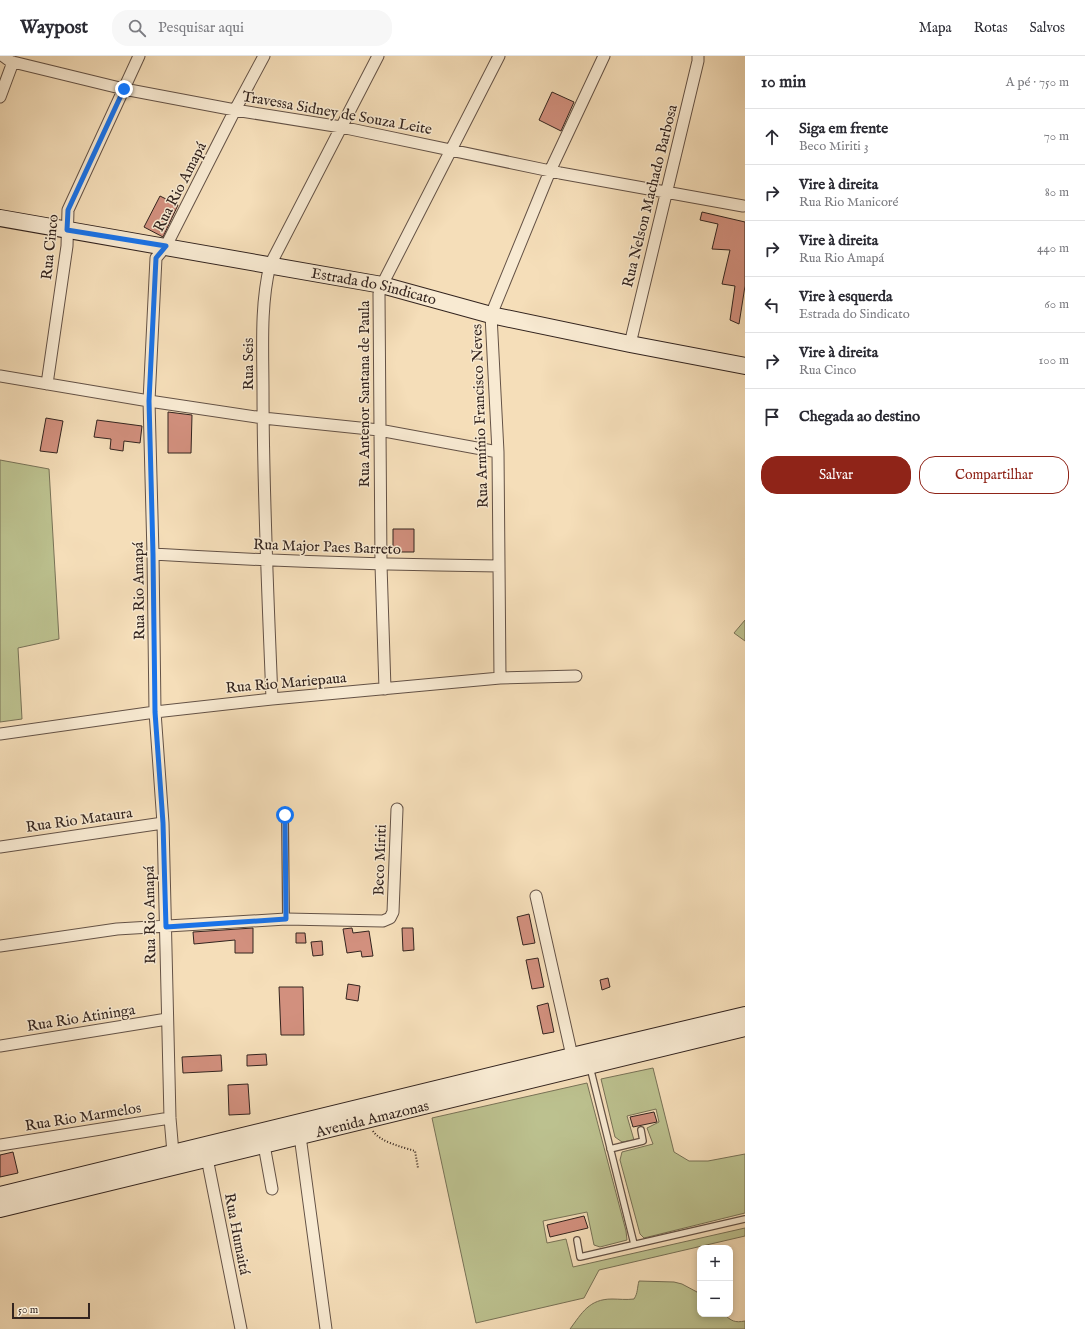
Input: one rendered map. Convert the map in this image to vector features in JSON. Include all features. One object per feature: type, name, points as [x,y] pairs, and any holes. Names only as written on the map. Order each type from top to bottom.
[{"type":"street","name":"Rua Cinco","points":[[47,384],[67,246],[68,210],[139,56]]},
{"type":"street","name":"Rua Rio Amapá","points":[[173,1153],[170,1118],[163,823],[155,712],[149,401],[156,258],[166,246],[264,56]]},
{"type":"street","name":"Rua Seis","points":[[272,699],[266,560],[263,418],[264,304],[267,279],[270,265],[378,56]]},
{"type":"street","name":"Rua Antenor Santana de Paula","points":[[385,689],[380,564],[379,294],[382,285],[450,149],[499,56]]},
{"type":"street","name":"Rua Armínio Francisco Neves","points":[[500,678],[498,452],[491,315],[550,170],[604,56]]},
{"type":"street","name":"Rua Nelson Machado Barbosa","points":[[630,344],[698,56]]},
{"type":"street","name":"Travessa Sidney de Souza Leite","points":[[6,58],[124,89],[235,110],[341,127],[666,193],[744,206]]},
{"type":"street","points":[[0,97],[6,58]]},
{"type":"street","name":"Estrada do Sindicato","points":[[0,218],[382,285],[491,315],[745,366]]},
{"type":"street","points":[[0,376],[263,418],[379,430],[498,452]]},
{"type":"street","name":"Rua Major Paes Barreto","points":[[153,554],[380,564],[499,566]]},
{"type":"street","name":"Rua Rio Mariepaua","points":[[0,734],[155,712],[272,699],[500,678],[576,676]]},
{"type":"street","name":"Beco Miriti","points":[[286,919],[384,921],[390,918],[393,912],[397,809]]},
{"type":"street","name":"Rua Rio Mataura","points":[[0,847],[163,823]]},
{"type":"street","points":[[536,896],[583,1059]]},
{"type":"street","points":[[0,946],[117,929],[286,919]]},
{"type":"street","name":"Avenida Amazonas","points":[[0,1195],[173,1153],[206,1152],[264,1145],[366,1120],[745,1015]]},
{"type":"street","name":"Rua Rio Atininga","points":[[0,1046],[168,1019]]},
{"type":"street","name":"Avenida Amazonas","points":[[0,1209],[206,1152],[583,1059],[745,1028]]},
{"type":"street","name":"Rua Rio Marmelos","points":[[0,1145],[170,1118]]},
{"type":"street","points":[[300,1136],[326,1329]]},
{"type":"street","points":[[264,1145],[272,1188]]},
{"type":"street","name":"Rua Humaitá","points":[[206,1152],[241,1329]]},
{"type":"lane","points":[[285,815],[286,919]]},
{"type":"lane","points":[[583,1059],[610,1150],[634,1244]]},
{"type":"lane","points":[[610,1150],[643,1141],[641,1130]]},
{"type":"lane","points":[[577,1240],[580,1258],[634,1244],[745,1219]]},
{"type":"path","points":[[366,1120],[375,1135],[391,1144],[415,1151],[418,1168]]},
{"type":"green space","points":[[0,460],[49,469],[59,639],[18,648],[22,719],[0,722]]},
{"type":"green space","points":[[745,620],[745,641],[734,633]]},
{"type":"green space","points":[[653,1068],[674,1152],[689,1161],[708,1161],[745,1154],[745,1213],[644,1238],[640,1234],[620,1160],[622,1152],[653,1144],[647,1128],[659,1122],[656,1109],[627,1116],[634,1140],[622,1142],[615,1137],[601,1079]]},
{"type":"green space","points":[[587,1083],[626,1231],[627,1240],[600,1247],[594,1245],[587,1212],[543,1221],[547,1243],[566,1239],[573,1267],[745,1228],[745,1236],[706,1245],[697,1245],[697,1247],[599,1270],[584,1298],[476,1323],[432,1118]]},
{"type":"green space","points":[[639,1281],[674,1282],[682,1284],[697,1292],[697,1317],[728,1317],[733,1321],[745,1321],[745,1329],[570,1329],[582,1312],[597,1301],[634,1299],[637,1293]]},
{"type":"building","points":[[552,92],[574,102],[561,131],[539,120]]},
{"type":"building","points":[[160,196],[178,205],[163,237],[144,227]]},
{"type":"building","points":[[702,212],[745,222],[745,286],[739,324],[730,320],[735,286],[722,284],[730,250],[712,249],[718,224],[700,220]]},
{"type":"building","points":[[168,412],[192,415],[191,453],[168,453]]},
{"type":"building","points":[[46,418],[63,421],[57,453],[40,451]]},
{"type":"building","points":[[97,420],[142,426],[140,443],[124,441],[123,451],[110,449],[111,439],[94,437]]},
{"type":"building","points":[[393,529],[414,529],[414,552],[393,552]]},
{"type":"building","points":[[529,914],[535,943],[523,945],[517,917]]},
{"type":"building","points":[[253,928],[253,953],[235,953],[235,940],[194,944],[193,932]]},
{"type":"building","points":[[352,928],[353,933],[369,931],[373,956],[362,957],[361,951],[347,953],[343,929]]},
{"type":"building","points":[[402,928],[413,928],[414,950],[403,951]]},
{"type":"building","points":[[296,933],[305,933],[306,943],[296,943]]},
{"type":"building","points":[[322,941],[323,955],[313,956],[311,942]]},
{"type":"building","points":[[538,958],[544,987],[532,989],[526,960]]},
{"type":"building","points":[[608,978],[610,987],[602,990],[600,980]]},
{"type":"building","points":[[348,984],[360,986],[358,1001],[346,999]]},
{"type":"building","points":[[279,987],[303,987],[304,1035],[281,1035]]},
{"type":"building","points":[[548,1003],[554,1032],[543,1034],[537,1006]]},
{"type":"building","points":[[266,1054],[267,1065],[247,1066],[247,1055]]},
{"type":"building","points":[[221,1055],[222,1071],[183,1073],[182,1057]]},
{"type":"building","points":[[248,1084],[250,1114],[229,1115],[228,1085]]},
{"type":"building","points":[[654,1112],[657,1122],[633,1127],[630,1117]]},
{"type":"building","points":[[13,1152],[18,1173],[0,1177],[0,1155]]},
{"type":"building","points":[[584,1216],[588,1228],[550,1237],[547,1225]]},
{"type":"route","points":[[124,89],[68,210],[67,230],[166,246],[156,258],[149,401],[155,712],[163,823],[166,927],[286,919],[285,815]]}]
